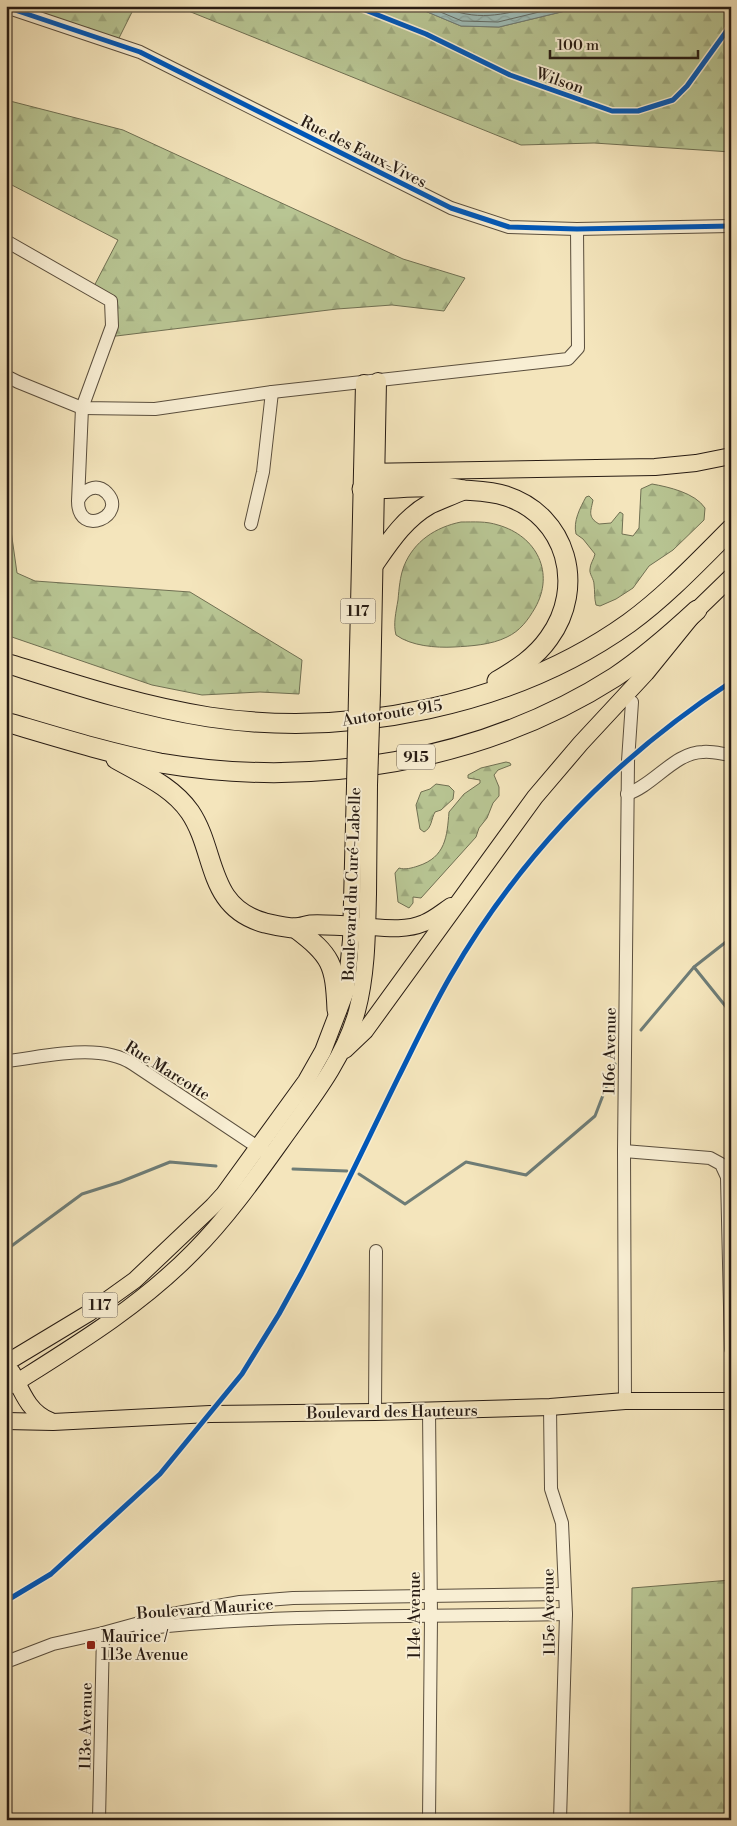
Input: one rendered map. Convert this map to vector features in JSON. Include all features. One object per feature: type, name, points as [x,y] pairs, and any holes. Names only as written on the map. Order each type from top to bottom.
[{"type":"highway","points":[[370,481],[492,492],[506,496],[535,510],[548,523],[560,542],[566,560],[568,580],[563,611],[555,629],[545,644],[524,664],[468,698]]},
{"type":"highway","points":[[374,564],[396,533],[408,520],[429,504],[464,490]]},
{"type":"highway","name":"Autoroute 915","points":[[6,663],[127,700],[183,712],[242,720],[304,723],[373,718],[425,709],[514,684],[580,654],[612,634],[658,600],[731,529]]},
{"type":"highway","name":"915","points":[[6,722],[97,749],[193,767],[274,773],[359,768],[419,756],[501,732],[542,716],[603,684],[642,657],[697,610]]},
{"type":"highway","points":[[97,749],[158,783],[184,805],[200,831],[217,882],[225,896],[235,907],[259,921],[295,928],[311,925],[359,926]]},
{"type":"highway","points":[[295,928],[316,944],[329,961],[336,982],[337,1010]]},
{"type":"main road","name":"117","points":[[370,481],[371,382]]},
{"type":"main road","points":[[370,481],[654,467],[690,464],[731,456]]},
{"type":"main road","name":"Boulevard du Curé-Labelle","points":[[364,694],[374,564],[370,481]]},
{"type":"main road","name":"Boulevard du Curé-Labelle","points":[[7,1363],[89,1313],[135,1280],[213,1206],[265,1152],[324,1083],[341,1053],[355,1018],[361,994],[359,926],[364,694],[360,528],[370,481]]},
{"type":"main road","points":[[341,1053],[365,1031],[535,797],[568,757],[632,695],[697,610],[731,577]]},
{"type":"main road","points":[[359,926],[396,929],[416,926],[429,921],[457,903]]},
{"type":"main road","name":"Boulevard du Curé-Labelle","points":[[12,1384],[100,1330],[151,1290],[193,1252],[237,1201],[313,1071],[327,1041],[337,1010],[346,991],[359,926]]},
{"type":"main road","points":[[7,1363],[12,1384],[34,1412],[44,1419],[54,1422]]},
{"type":"main road","name":"Boulevard des Hauteurs","points":[[6,1422],[54,1422],[210,1414],[550,1407],[625,1401],[731,1401]]},
{"type":"street","name":"Rue des Eaux-Vives","points":[[6,7],[140,52],[451,208],[509,227],[577,229],[731,226]]},
{"type":"street","points":[[6,376],[82,408],[155,409],[272,392],[568,359],[578,348],[577,229]]},
{"type":"street","points":[[6,241],[111,301],[112,326],[82,408],[78,502]]},
{"type":"street","points":[[251,524],[263,472],[272,392]]},
{"type":"street","name":"116e Avenue","points":[[625,1401],[624,1151],[627,794],[632,695]]},
{"type":"street","points":[[627,794],[638,790],[686,755],[702,752],[731,755]]},
{"type":"street","name":"Rue Marcotte","points":[[6,1061],[92,1052],[116,1055],[134,1064],[265,1152]]},
{"type":"street","points":[[624,1151],[710,1158],[721,1164],[727,1177],[731,1350]]},
{"type":"street","points":[[375,1412],[376,1251]]},
{"type":"street","name":"115e Avenue","points":[[550,1407],[551,1489],[562,1523],[566,1614],[560,1820]]},
{"type":"street","name":"114e Avenue","points":[[429,1410],[431,1595],[429,1820]]},
{"type":"street","name":"Boulevard Maurice","points":[[6,1662],[53,1644],[103,1633],[172,1614],[240,1602],[431,1595],[565,1594]]},
{"type":"street","points":[[309,1618],[311,1598]]},
{"type":"street","name":"Boulevard Maurice","points":[[103,1633],[193,1623],[309,1618],[566,1614]]},
{"type":"street","name":"113e Avenue","points":[[99,1820],[103,1633]]},
{"type":"green space","points":[[6,6],[135,6],[116,44]]},
{"type":"green space","points":[[176,6],[413,6],[461,26],[499,27],[586,6],[731,6],[731,152],[594,143],[521,145]]},
{"type":"green space","points":[[6,100],[123,130],[403,259],[465,278],[444,311],[392,305],[337,309],[108,337],[111,301],[92,290],[118,240],[6,182]]},
{"type":"green space","points":[[652,484],[674,489],[695,498],[705,508],[704,520],[673,550],[649,566],[633,588],[616,599],[600,606],[596,605],[594,582],[590,571],[595,554],[583,539],[576,534],[575,529],[576,519],[581,506],[586,497],[589,496],[593,500],[591,516],[599,524],[611,523],[620,512],[623,514],[622,534],[633,536],[639,528],[641,489]]},
{"type":"green space","points":[[6,495],[17,573],[35,581],[190,592],[302,660],[299,694],[260,692],[202,695],[152,685],[6,635]]},
{"type":"green space","points":[[461,522],[484,522],[498,525],[512,530],[532,547],[539,558],[543,582],[541,595],[535,608],[516,632],[501,640],[467,646],[439,647],[424,646],[402,639],[396,635],[395,622],[401,578],[408,557],[427,536],[443,527]]},
{"type":"green space","points":[[506,762],[511,765],[498,770],[494,775],[499,787],[499,796],[493,803],[476,837],[421,898],[413,897],[413,903],[409,908],[398,902],[395,873],[399,868],[411,868],[427,862],[440,851],[446,837],[449,812],[464,794],[480,783],[480,780],[468,778],[468,775],[481,768]]},
{"type":"green space","points":[[436,784],[449,786],[454,791],[453,799],[441,810],[435,812],[430,826],[424,832],[420,829],[416,805],[421,792],[430,789]]},
{"type":"green space","points":[[731,1580],[731,1820],[630,1820],[632,1588]]},
{"type":"water","points":[[413,6],[586,6],[499,27],[461,26]]},
{"type":"waterway","points":[[641,1030],[694,967],[731,938]]},
{"type":"waterway","points":[[694,967],[731,1013]]},
{"type":"waterway","points":[[359,1174],[405,1204],[466,1162],[526,1175],[595,1116],[615,1064]]},
{"type":"waterway","points":[[6,1250],[82,1194],[120,1182],[170,1162],[216,1166]]},
{"type":"waterway","points":[[293,1169],[347,1171]]},
{"type":"cycle path","name":"Wilson","points":[[355,6],[426,34],[510,75],[612,111],[638,111],[673,100],[687,86],[731,25]]},
{"type":"cycle path","points":[[6,7],[140,52],[451,208],[509,227],[577,229],[731,226]]},
{"type":"cycle path","points":[[6,1601],[51,1574],[160,1474],[242,1374],[301,1274],[443,989],[477,933],[507,891],[539,851],[609,777],[648,743],[731,682]]},
{"type":"place","name":"Maurice / 113e Avenue","points":[[91,1645]]}]
